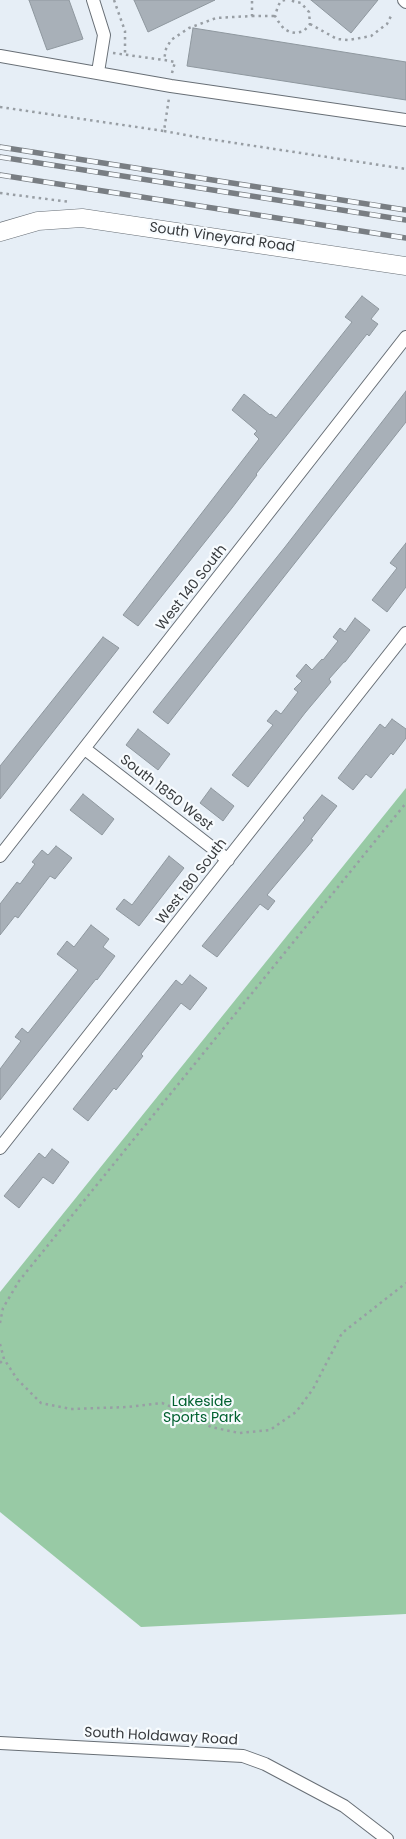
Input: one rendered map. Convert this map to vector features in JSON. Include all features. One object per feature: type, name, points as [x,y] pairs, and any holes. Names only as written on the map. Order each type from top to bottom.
[{"type":"street","points":[[93,0],[104,35],[98,72]]},
{"type":"street","points":[[0,56],[171,86],[406,120]]},
{"type":"street","name":"South Vineyard Road","points":[[0,232],[38,222],[82,218],[406,266]]},
{"type":"street","name":"West 140 South","points":[[0,856],[406,337]]},
{"type":"street","name":"West 180 South","points":[[0,1148],[406,633]]},
{"type":"street","name":"South 1850 West","points":[[85,748],[228,860]]},
{"type":"street","name":"South Holdaway Road","points":[[0,1743],[243,1756],[265,1764],[344,1806],[387,1839]]},
{"type":"path","points":[[114,0],[125,31],[124,54]]},
{"type":"path","points":[[252,0],[252,16]]},
{"type":"path","points":[[286,0],[301,3],[311,18],[310,24],[304,32],[296,33],[290,32],[280,25],[275,16],[281,1],[286,0]]},
{"type":"path","points":[[164,60],[166,49],[172,40],[189,28],[226,16],[275,16]]},
{"type":"path","points":[[310,24],[338,39],[349,40],[371,36],[387,24],[391,16]]},
{"type":"path","points":[[112,52],[175,62],[172,76]]},
{"type":"path","points":[[164,131],[170,93]]},
{"type":"path","points":[[0,107],[406,169]]},
{"type":"path","points":[[0,192],[77,203]]},
{"type":"path","points":[[0,1324],[4,1308],[19,1281],[406,803]]},
{"type":"path","points":[[0,1344],[4,1359],[17,1379],[41,1403],[71,1409],[128,1407],[162,1403],[185,1412],[211,1427],[239,1433],[270,1430],[296,1412],[313,1389],[342,1333],[406,1283]]},
{"type":"path","points":[[0,1363],[4,1359]]},
{"type":"green space","name":"Lakeside Sports Park","points":[[406,788],[406,1614],[141,1627],[0,1512],[0,1292]]},
{"type":"building","points":[[29,0],[69,0],[83,39],[47,50]]},
{"type":"building","points":[[134,0],[215,0],[148,32]]},
{"type":"building","points":[[311,0],[378,0],[351,33]]},
{"type":"building","points":[[193,28],[406,62],[406,100],[187,66]]},
{"type":"building","points":[[362,296],[379,309],[371,319],[378,324],[369,336],[367,334],[138,626],[123,615],[259,439],[254,434],[257,431],[232,410],[244,394],[276,418],[352,322],[345,317]]},
{"type":"building","points":[[406,391],[406,422],[168,724],[153,712],[285,547]]},
{"type":"building","points":[[406,543],[406,587],[387,612],[372,600],[397,568],[390,563]]},
{"type":"building","points":[[355,618],[370,630],[329,679],[331,682],[248,787],[232,775],[273,725],[267,721],[276,710],[281,714],[298,692],[294,689],[302,681],[296,676],[306,664],[312,670],[323,660],[338,641],[333,637],[340,628],[345,632]]},
{"type":"building","points":[[103,637],[119,648],[0,799],[0,766]]},
{"type":"building","points":[[392,719],[406,729],[406,738],[371,778],[366,774],[353,790],[338,778],[380,724],[385,728]]},
{"type":"building","points":[[138,729],[170,754],[158,770],[126,745]]},
{"type":"building","points":[[211,788],[234,806],[223,821],[200,803]]},
{"type":"building","points":[[83,794],[114,819],[102,835],[70,810]]},
{"type":"building","points":[[322,795],[337,806],[311,839],[313,840],[267,895],[275,901],[268,910],[260,904],[217,957],[202,946],[305,820],[303,818]]},
{"type":"building","points":[[56,846],[72,858],[55,879],[50,876],[18,918],[15,916],[0,935],[0,904],[17,882],[20,884],[35,864],[32,862],[42,850],[48,855]]},
{"type":"building","points":[[169,856],[184,868],[139,926],[116,909],[124,899],[132,905]]},
{"type":"building","points":[[91,925],[109,939],[103,947],[115,956],[0,1100],[0,1069],[21,1041],[15,1037],[22,1028],[28,1033],[78,970],[57,954],[67,941],[74,947]]},
{"type":"building","points":[[190,975],[207,988],[190,1010],[181,1003],[141,1054],[143,1056],[88,1121],[73,1109],[176,980],[182,985]]},
{"type":"building","points":[[52,1149],[69,1162],[53,1184],[43,1177],[19,1208],[4,1196],[39,1153],[45,1158]]},
{"type":"railway","points":[[0,147],[406,210]]},
{"type":"railway","points":[[0,157],[406,220]]},
{"type":"railway","points":[[0,175],[406,238]]}]
